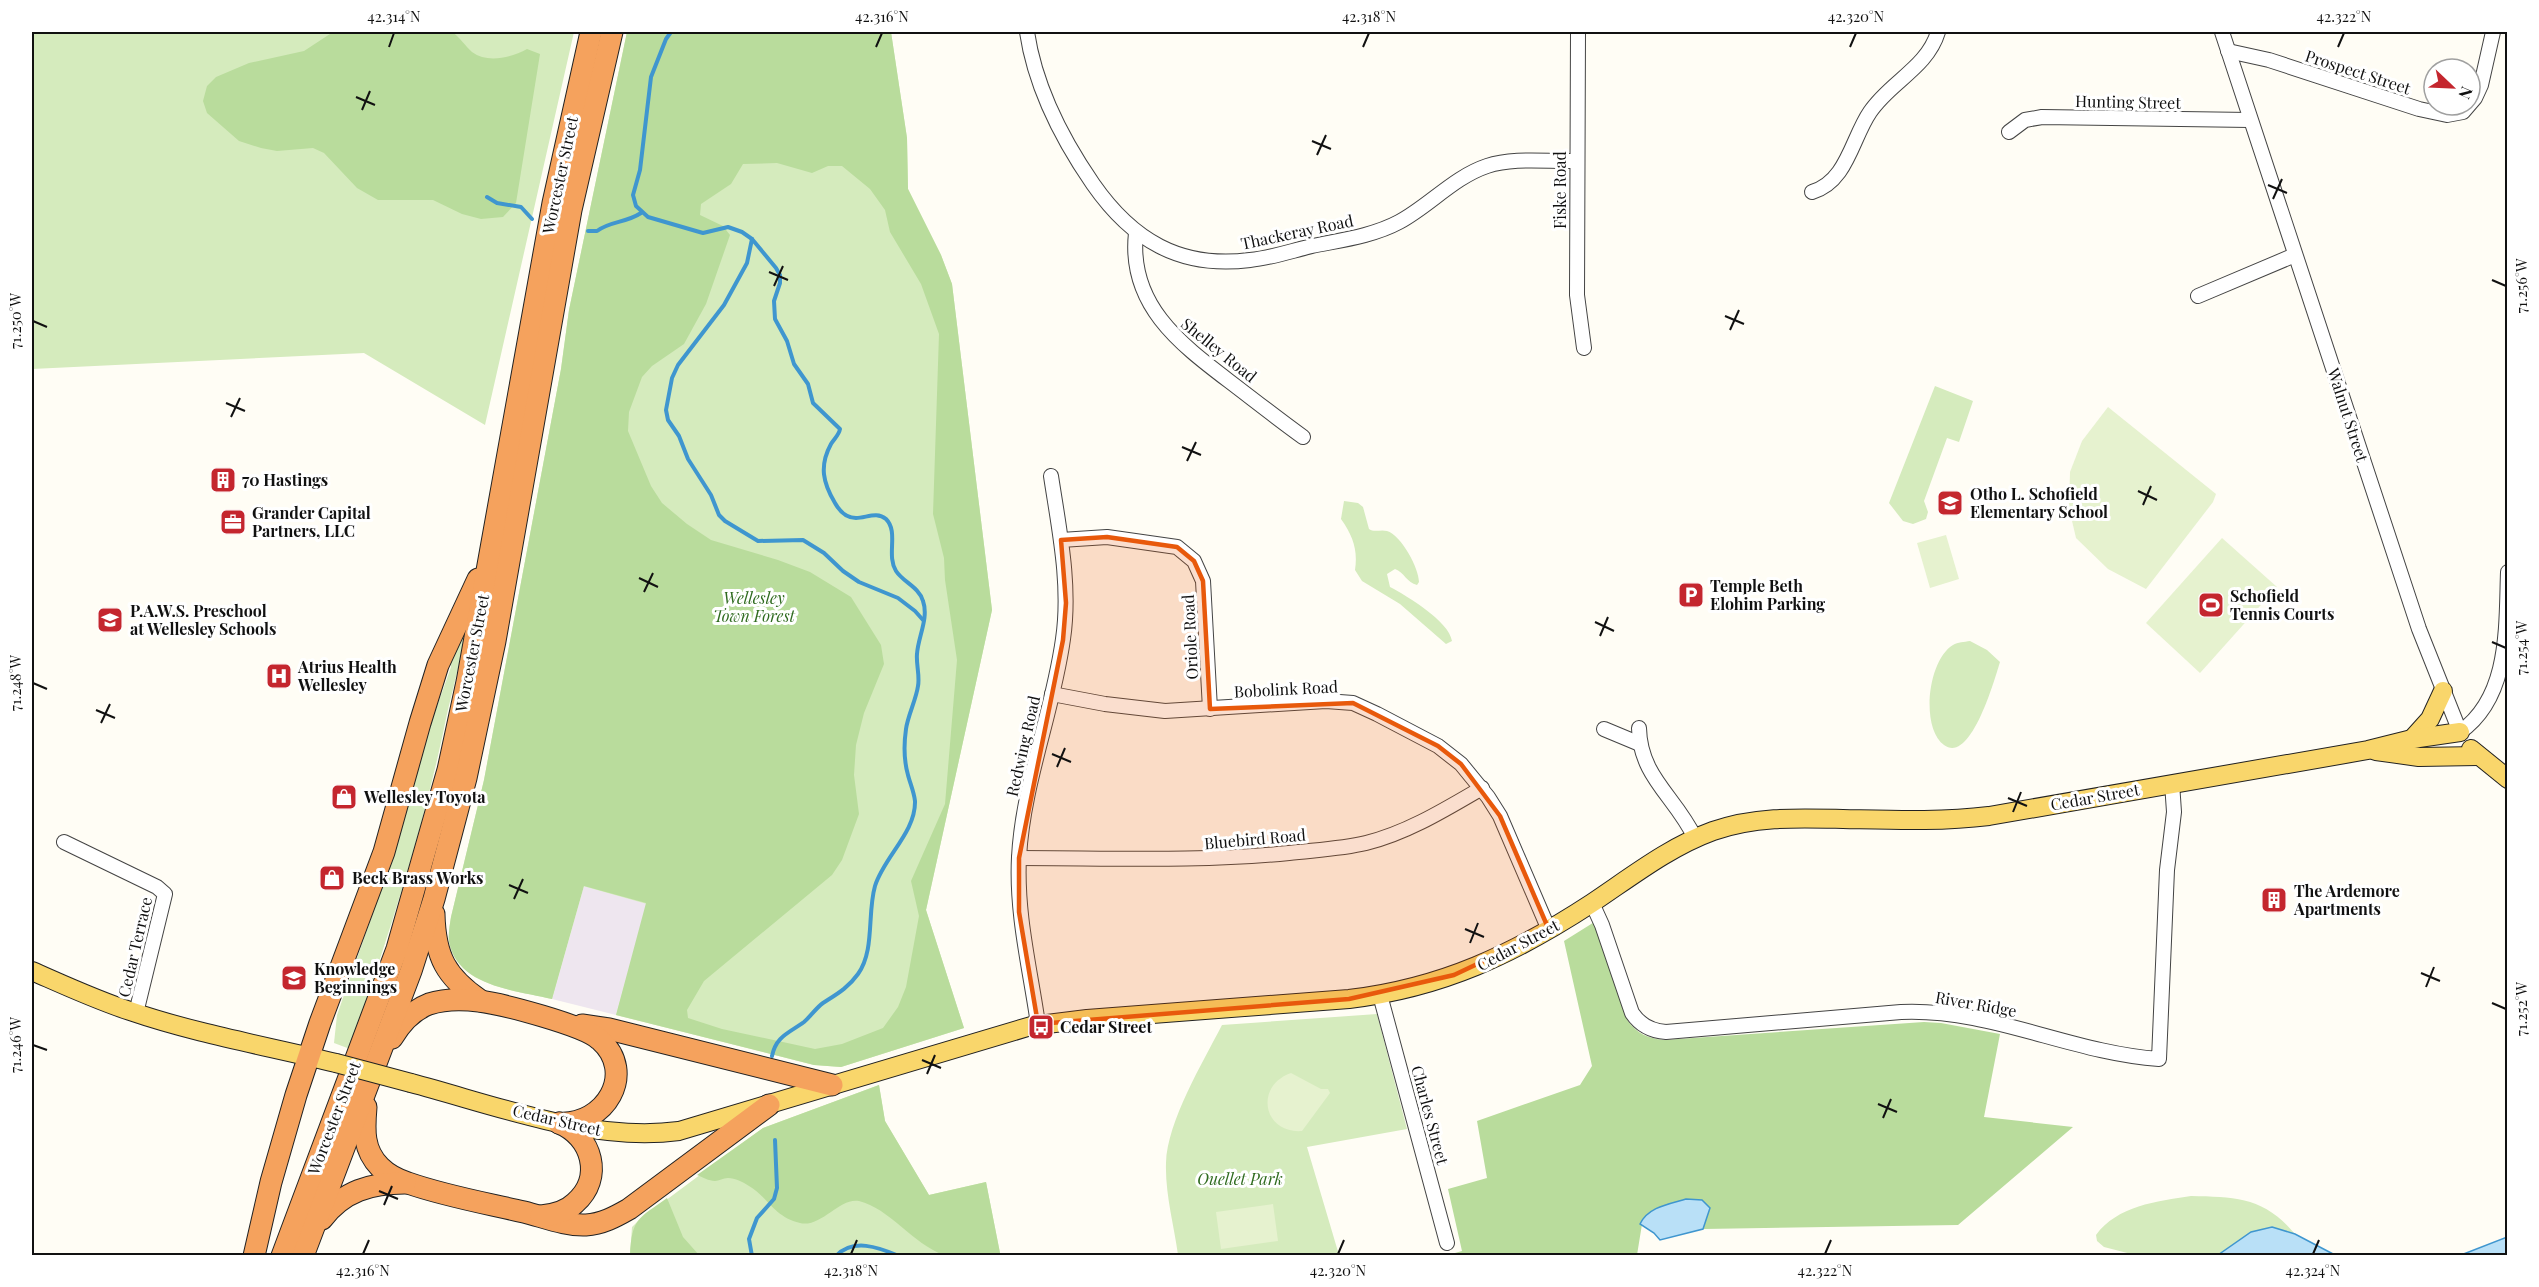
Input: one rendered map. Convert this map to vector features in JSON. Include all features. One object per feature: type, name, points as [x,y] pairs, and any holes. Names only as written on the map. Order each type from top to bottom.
[{"type":"highway","name":"Worcester Street","points":[[282,1256],[382,991],[411,904],[453,748],[553,203],[591,32]]},
{"type":"highway","name":"Worcester Street","points":[[306,1247],[411,971],[434,899],[466,778],[486,687],[567,233],[612,32]]},
{"type":"highway","points":[[254,1256],[285,1128],[384,852],[438,665],[492,544]]},
{"type":"highway","points":[[434,899],[435,937],[439,957],[454,980],[480,1001]]},
{"type":"highway","points":[[377,1061],[402,1023],[418,1010],[440,1002],[480,1001],[573,1025],[609,1029],[832,1085]]},
{"type":"highway","points":[[559,1123],[576,1123],[594,1115],[610,1097],[615,1078],[612,1057],[603,1043],[592,1034],[573,1025]]},
{"type":"highway","points":[[367,1090],[364,1127],[369,1150],[384,1171],[408,1183],[578,1225],[608,1220],[641,1201],[769,1105]]},
{"type":"highway","points":[[541,1216],[558,1213],[570,1207],[581,1197],[590,1180],[591,1163],[586,1145],[575,1131],[559,1123]]},
{"type":"highway","points":[[306,1247],[329,1210],[345,1196],[364,1187],[384,1183],[408,1183]]},
{"type":"main road","points":[[2412,739],[2430,719],[2442,691]]},
{"type":"main road","name":"Cedar Street","points":[[32,971],[136,1013],[336,1063],[559,1123],[618,1133],[670,1132],[696,1127],[1038,1024],[1380,995],[1441,980],[1504,955],[1549,930],[1666,854],[1695,838],[1730,825],[1772,818],[1954,820],[2368,750],[2412,739],[2460,732]]},
{"type":"main road","name":"Cedar Street","points":[[2368,750],[2436,747],[2446,743],[2460,732]]},
{"type":"main road","name":"Walnut Street","points":[[2460,732],[2478,756],[2508,779]]},
{"type":"main road","points":[[2368,750],[2419,757],[2478,756]]},
{"type":"street","name":"Thackeray Road","points":[[1027,32],[1033,63],[1044,95],[1072,151],[1109,206],[1136,233],[1166,251],[1187,258],[1217,261],[1257,259],[1389,226],[1488,165],[1509,162],[1577,161]]},
{"type":"street","name":"Fiske Road","points":[[1578,32],[1577,295],[1584,348]]},
{"type":"street","points":[[1812,192],[1826,186],[1838,174],[1869,113],[1881,98],[1921,63],[1931,49],[1938,32]]},
{"type":"street","name":"Walnut Street","points":[[2222,32],[2419,629],[2460,732]]},
{"type":"street","name":"Prospect Street","points":[[2228,51],[2269,60],[2409,106],[2447,115],[2463,112],[2475,98],[2481,85],[2493,32]]},
{"type":"street","name":"Hunting Street","points":[[2009,132],[2025,120],[2042,117],[2250,120]]},
{"type":"street","name":"Shelley Road","points":[[1136,233],[1136,256],[1141,281],[1163,325],[1192,353],[1303,437]]},
{"type":"street","points":[[2198,296],[2295,255]]},
{"type":"street","name":"Redwing Road","points":[[1038,1024],[1019,912],[1019,858],[1023,817],[1052,694],[1065,622],[1066,603],[1061,540],[1052,476]]},
{"type":"street","name":"Oriole Road","points":[[1061,540],[1107,537],[1177,547],[1194,561],[1203,581],[1210,709]]},
{"type":"street","points":[[2460,732],[2482,712],[2496,685],[2505,630],[2508,572]]},
{"type":"street","name":"Bobolink Road","points":[[1052,694],[1105,704],[1165,711],[1326,700],[1353,703],[1438,746],[1461,764],[1482,788],[1500,816],[1549,930]]},
{"type":"street","points":[[1640,728],[1640,744],[1648,769],[1687,821],[1695,838]]},
{"type":"street","points":[[1604,729],[1640,744]]},
{"type":"street","name":"River Ridge","points":[[1592,903],[1602,925],[1632,1013],[1640,1022],[1653,1029],[1666,1032],[1901,1012],[1933,1012],[1976,1018],[2121,1054],[2159,1059],[2167,870],[2174,804],[2172,783]]},
{"type":"street","name":"Bluebird Road","points":[[1019,858],[1219,859],[1332,849],[1367,843],[1401,830],[1442,812],[1482,788]]},
{"type":"street","name":"Cedar Terrace","points":[[64,842],[157,887],[165,894],[136,1013]]},
{"type":"street","name":"Charles Street","points":[[1380,995],[1447,1243]]},
{"type":"highlighted area","points":[[1107,537],[1177,547],[1194,561],[1203,581],[1210,709],[1353,703],[1438,746],[1461,764],[1500,816],[1549,930],[1454,975],[1349,999],[1038,1024],[1019,912],[1019,858],[1063,640],[1066,603],[1061,540]]},
{"type":"shaded area","points":[[584,886],[647,903],[616,1015],[552,999]]},
{"type":"green space","points":[[32,32],[574,32],[485,425],[364,353],[32,369]]},
{"type":"green space","points":[[333,32],[452,32],[472,52],[485,58],[507,57],[527,49],[540,54],[516,203],[503,217],[481,219],[462,214],[433,200],[378,200],[357,188],[324,153],[313,148],[277,151],[239,141],[207,113],[203,101],[207,86],[216,77],[249,63],[304,51]]},
{"type":"green space","name":"Wellesley Town Forest","points":[[627,32],[891,32],[907,138],[908,189],[941,255],[952,284],[992,610],[926,910],[964,1028],[841,1067],[814,1065],[616,1015],[647,904],[583,886],[552,999],[506,989],[476,977],[463,968],[454,956],[449,941],[451,917],[484,780],[561,369],[569,310]]},
{"type":"green space","name":"Wellesley Town Forest","points":[[627,32],[891,32],[907,138],[908,189],[941,255],[952,284],[992,610],[926,910],[964,1028],[841,1067],[814,1065],[616,1015],[646,903],[584,886],[552,999],[490,984],[463,968],[454,956],[449,941],[451,917],[484,780],[561,369],[569,310]],"holes":[[[777,163],[812,173],[828,166],[842,166],[870,189],[885,210],[890,232],[921,284],[939,334],[933,514],[944,558],[957,660],[945,804],[911,881],[919,916],[906,987],[898,1007],[883,1028],[842,1044],[815,1049],[722,1029],[688,1018],[687,1010],[704,981],[832,875],[842,860],[859,814],[854,775],[856,745],[864,713],[884,664],[881,645],[851,597],[810,572],[711,540],[662,503],[651,486],[628,431],[629,412],[642,377],[652,366],[684,344],[706,304],[730,235],[723,226],[700,215],[701,204],[731,184],[743,164]]]},
{"type":"green space","points":[[1935,386],[1973,401],[1959,442],[1947,438],[1924,501],[1928,512],[1926,519],[1913,524],[1903,521],[1889,503]]},
{"type":"green space","points":[[2108,407],[2216,494],[2213,502],[2146,589],[2108,569],[2076,538],[2069,508],[2070,472],[2082,441]]},
{"type":"green space","points":[[1344,501],[1358,503],[1363,507],[1369,529],[1387,531],[1403,545],[1416,569],[1419,582],[1417,585],[1414,584],[1395,569],[1387,574],[1390,587],[1436,617],[1449,633],[1452,641],[1446,644],[1400,604],[1362,581],[1355,570],[1354,543],[1341,519]]},
{"type":"green space","points":[[1946,535],[1959,579],[1930,588],[1917,543]]},
{"type":"green space","name":"Schofield Tennis Courts","points":[[2222,538],[2277,587],[2200,673],[2146,623]]},
{"type":"green space","points":[[464,633],[438,757],[416,842],[350,1049],[334,1043],[337,1015],[399,839],[431,723],[451,667],[449,661]]},
{"type":"green space","points":[[1970,641],[1987,650],[2000,662],[1987,701],[1972,732],[1963,743],[1954,748],[1944,745],[1936,736],[1932,724],[1930,694],[1933,678],[1944,653],[1955,644]]},
{"type":"green space","points":[[1596,921],[1628,1021],[1635,1029],[1648,1037],[1664,1040],[1924,1022],[2000,1034],[1984,1117],[2073,1127],[1958,1225],[1703,1229],[1710,1208],[1643,1218],[1637,1255],[1448,1255],[1462,1251],[1448,1189],[1487,1178],[1477,1121],[1580,1085],[1592,1066],[1564,941]]},
{"type":"green space","name":"Ouellet Park","points":[[1377,1014],[1407,1129],[1307,1147],[1339,1255],[1178,1255],[1167,1186],[1168,1147],[1172,1129],[1187,1092],[1222,1025]]},
{"type":"green space","points":[[1291,1073],[1321,1089],[1328,1089],[1330,1093],[1302,1131],[1289,1130],[1279,1125],[1268,1108],[1268,1098],[1272,1088],[1279,1079]]},
{"type":"green space","points":[[879,1085],[885,1121],[929,1195],[986,1182],[1000,1253],[1003,1255],[630,1256],[632,1227],[638,1221],[763,1128]]},
{"type":"green space","points":[[879,1085],[885,1121],[929,1195],[986,1182],[1000,1253],[1003,1255],[965,1257],[944,1255],[922,1243],[881,1211],[859,1201],[845,1203],[815,1221],[800,1223],[777,1212],[756,1191],[742,1182],[728,1178],[713,1181],[697,1175],[763,1128]]},
{"type":"green space","points":[[2191,1196],[2236,1199],[2260,1206],[2272,1213],[2295,1234],[2272,1227],[2236,1242],[2218,1256],[2135,1255],[2104,1247],[2097,1241],[2096,1235],[2105,1225],[2126,1211],[2152,1203]]},
{"type":"green space","points":[[667,1198],[683,1237],[699,1255],[630,1255],[633,1233],[638,1220]]},
{"type":"green space","points":[[1273,1204],[1278,1241],[1221,1249],[1216,1212]]},
{"type":"water","points":[[1686,1199],[1702,1200],[1710,1208],[1703,1229],[1660,1240],[1640,1224],[1654,1210]]},
{"type":"water","points":[[2272,1227],[2295,1234],[2335,1255],[2218,1255],[2251,1232]]},
{"type":"water","points":[[2507,1237],[2507,1255],[2461,1255]]},
{"type":"waterway","points":[[671,32],[651,77],[640,170],[633,195],[636,206],[648,217],[703,233],[728,227],[742,232],[752,239],[776,268],[780,275],[780,283],[774,301],[775,319],[787,341],[794,364],[808,384],[813,403],[840,429],[825,460],[824,474],[828,488],[837,506],[846,516],[856,518],[879,515],[886,519],[892,530],[893,565],[899,575],[918,592],[925,607],[917,654],[918,686],[907,724],[905,740],[906,764],[915,801],[914,812],[905,834],[879,875],[875,886],[867,954],[854,979],[838,994],[820,1005],[804,1022],[780,1039],[772,1056]]},
{"type":"waterway","points":[[487,197],[497,203],[521,207],[532,219]]},
{"type":"waterway","points":[[588,231],[597,231],[641,213]]},
{"type":"waterway","points":[[752,239],[747,263],[724,305],[678,365],[672,378],[666,410],[668,420],[679,436],[688,459],[711,495],[719,515],[725,521],[758,541],[803,540],[824,553],[859,582],[898,598],[923,620]]},
{"type":"waterway","points":[[752,1256],[749,1239],[757,1218],[774,1199],[777,1188],[775,1140]]},
{"type":"waterway","points":[[836,1256],[843,1250],[858,1246],[874,1247],[899,1256]]},
{"type":"place","name":"70 Hastings","points":[[223,480]]},
{"type":"place","name":"Otho L. Schofield Elementary School","points":[[1950,503]]},
{"type":"place","name":"Grander Capital Partners, LLC","points":[[233,522]]},
{"type":"place","name":"Temple Beth Elohim Parking","points":[[1691,595]]},
{"type":"place","name":"Schofield Tennis Courts","points":[[2211,605]]},
{"type":"place","name":"P.A.W.S. Preschool at Wellesley Schools","points":[[110,620]]},
{"type":"place","name":"Atrius Health Wellesley","points":[[279,676]]},
{"type":"place","name":"Wellesley Toyota","points":[[344,797]]},
{"type":"place","name":"Beck Brass Works","points":[[332,878]]},
{"type":"place","name":"The Ardemore Apartments","points":[[2274,900]]},
{"type":"place","name":"Knowledge Beginnings","points":[[294,978]]},
{"type":"place","name":"Cedar Street","points":[[1041,1027]]}]
